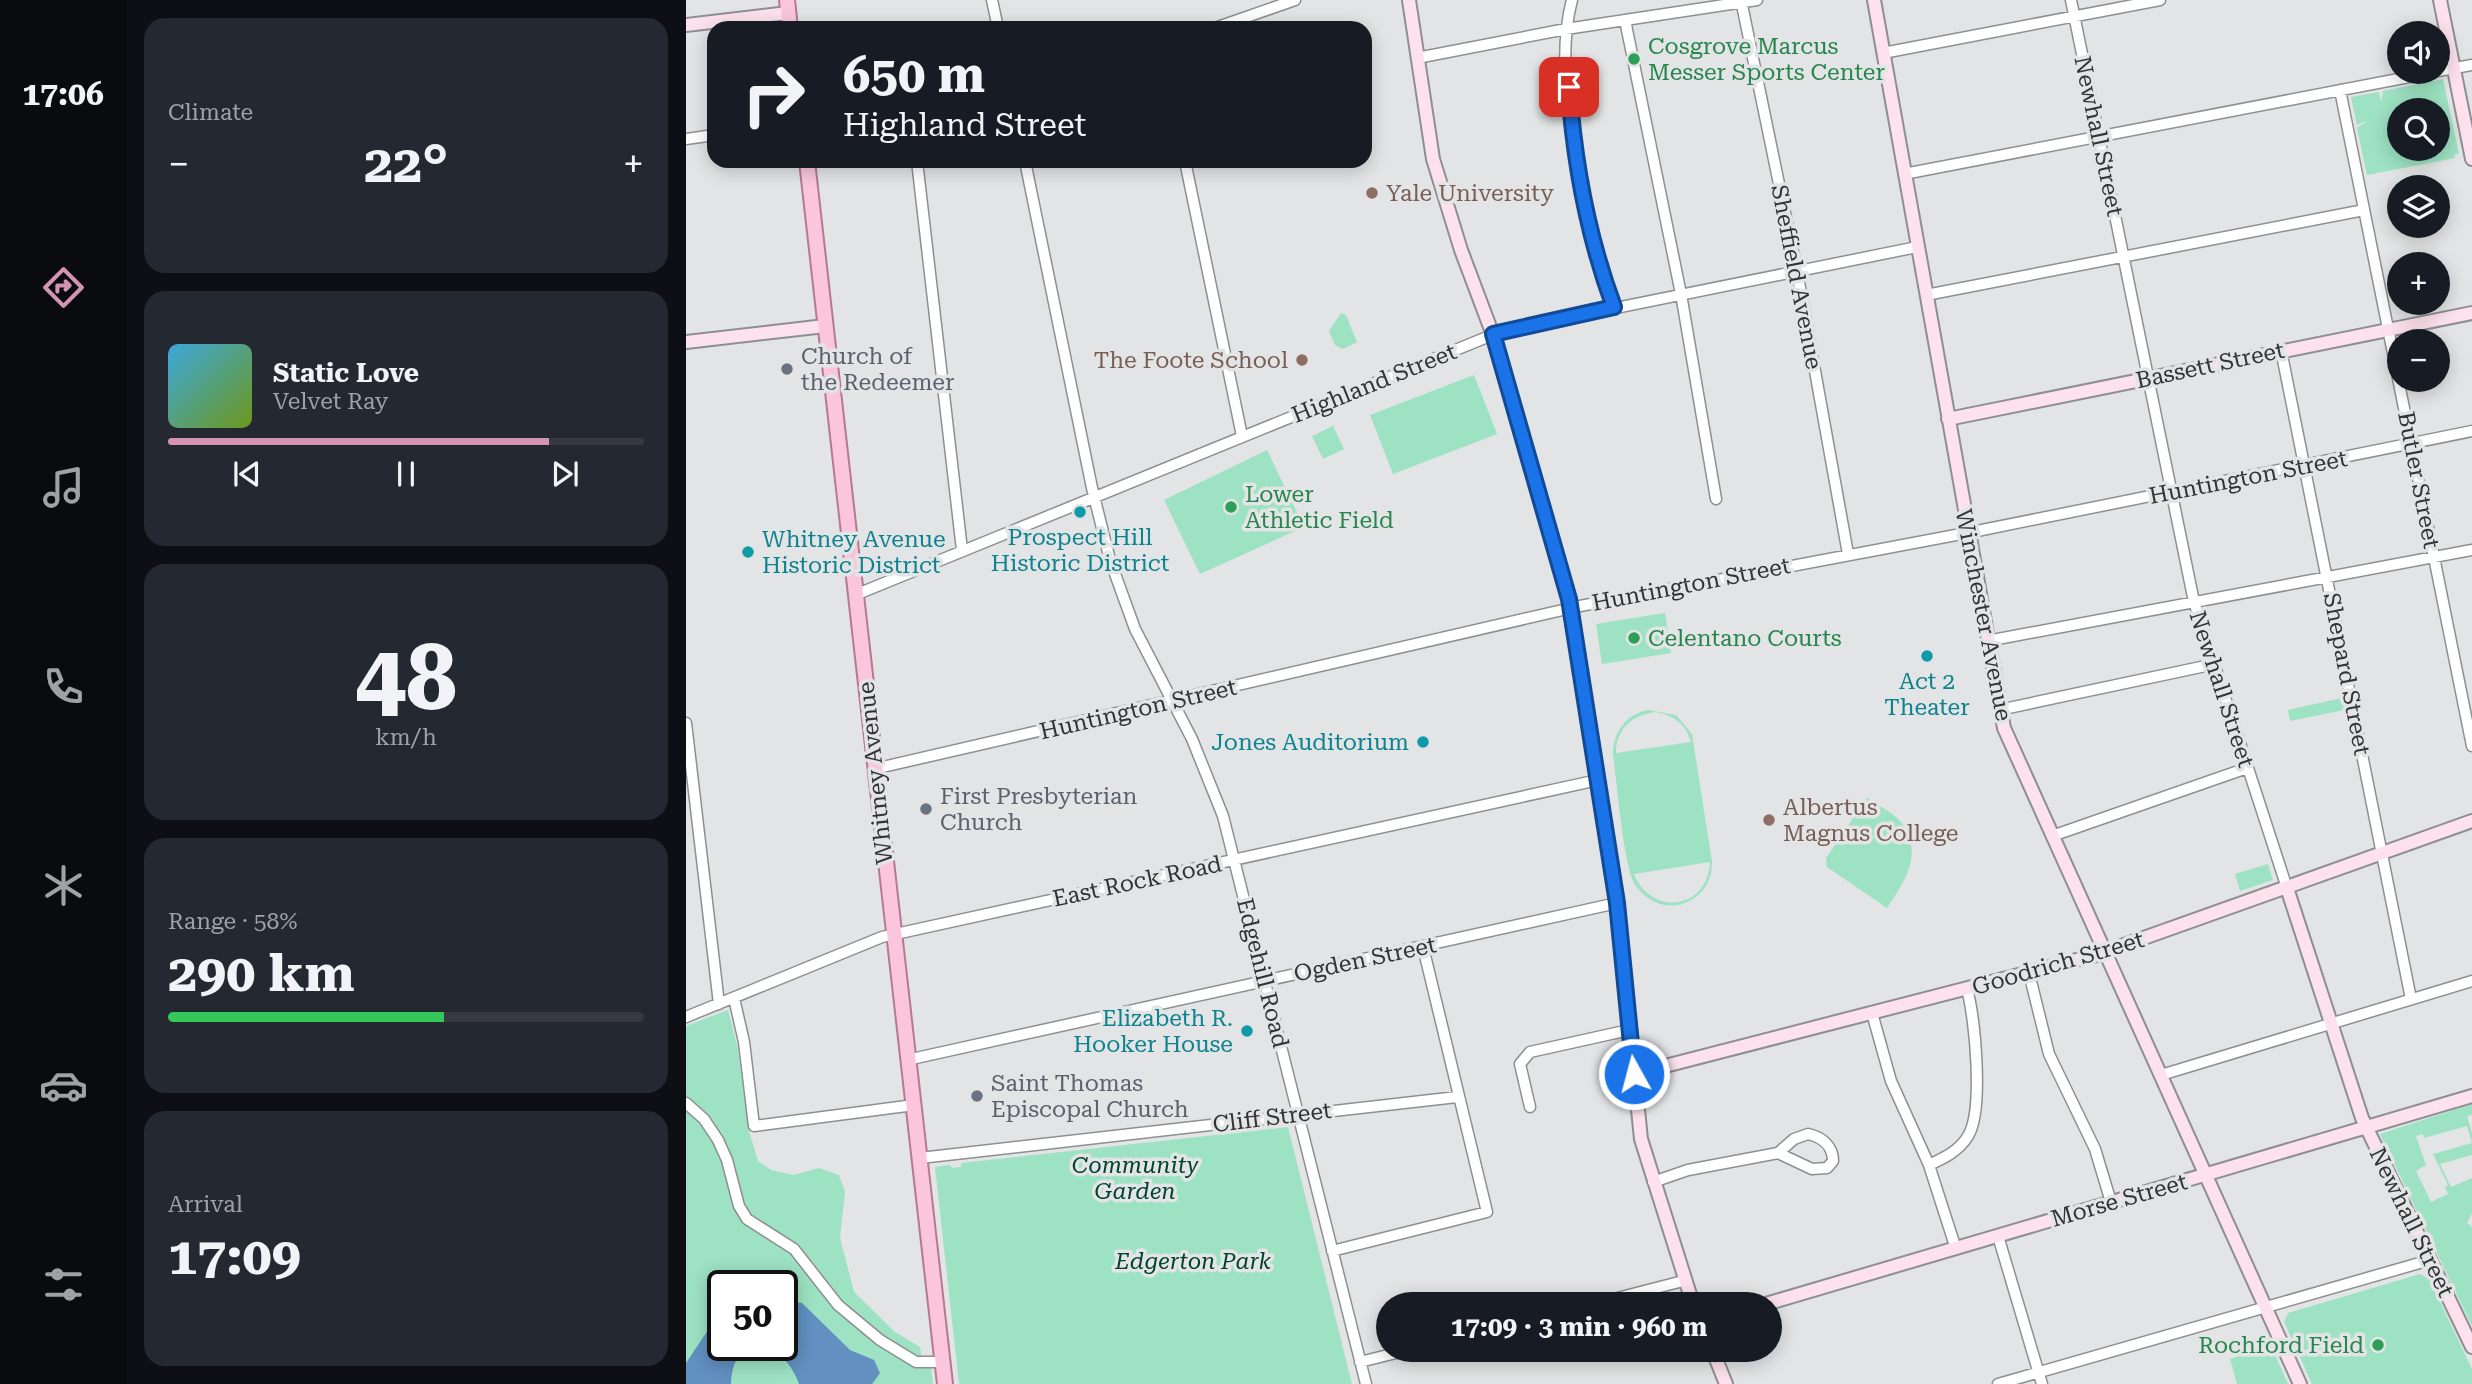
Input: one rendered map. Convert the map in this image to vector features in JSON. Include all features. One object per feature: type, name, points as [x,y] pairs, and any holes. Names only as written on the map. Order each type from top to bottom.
[{"type":"main road","points":[[1409,0],[1438,176],[1461,250],[1493,334],[1570,608],[1617,903],[1641,1139],[1688,1292]]},
{"type":"main road","name":"Winchester Avenue","points":[[1874,0],[1999,710],[2010,744],[2300,1384]]},
{"type":"main road","points":[[2440,0],[2472,159]]},
{"type":"main road","points":[[707,21],[788,6]]},
{"type":"main road","points":[[686,25],[707,21]]},
{"type":"main road","name":"Whitney Avenue","points":[[808,168],[944,1384]]},
{"type":"main road","name":"Bassett Street","points":[[2395,329],[2472,313]]},
{"type":"main road","points":[[686,342],[825,326]]},
{"type":"main road","name":"Bassett Street","points":[[1948,419],[2387,331]]},
{"type":"main road","name":"Goodrich Street","points":[[1634,1074],[2105,953],[2472,821]]},
{"type":"main road","name":"Newhall Street","points":[[2287,888],[2367,1128],[2472,1347]]},
{"type":"main road","name":"Morse Street","points":[[1782,1299],[2472,1097]]},
{"type":"main road","points":[[1717,1362],[1726,1384]]},
{"type":"street","points":[[992,0],[996,21]]},
{"type":"street","points":[[1235,21],[1295,0]]},
{"type":"street","points":[[1572,0],[1566,29],[1574,148],[1594,246],[1614,307]]},
{"type":"street","points":[[1417,58],[1566,29],[1758,0]]},
{"type":"street","name":"Newhall Street","points":[[2071,0],[2194,602],[2287,888]]},
{"type":"street","points":[[1883,53],[2160,0]]},
{"type":"street","name":"Sheffield Avenue","points":[[1741,1],[1797,271],[1848,554]]},
{"type":"street","points":[[1625,20],[1681,294],[1716,499]]},
{"type":"street","points":[[2450,69],[2472,65]]},
{"type":"street","points":[[1904,174],[2387,81]]},
{"type":"street","name":"Butler Street","points":[[2340,90],[2390,329]]},
{"type":"street","points":[[686,139],[707,136]]},
{"type":"street","points":[[918,168],[962,550]]},
{"type":"street","name":"Edgehill Road","points":[[1026,168],[1094,497],[1124,602],[1207,773],[1235,860],[1366,1384]]},
{"type":"street","points":[[1186,168],[1242,436]]},
{"type":"street","points":[[1926,295],[2364,209]]},
{"type":"street","name":"Highland Street","points":[[855,594],[1493,334],[1614,307],[1917,247]]},
{"type":"street","name":"Shepard Street","points":[[2281,350],[2411,999]]},
{"type":"street","name":"Butler Street","points":[[2402,392],[2472,746]]},
{"type":"street","name":"Huntington Street","points":[[874,769],[1570,608],[2472,431]]},
{"type":"street","points":[[1987,642],[2472,550]]},
{"type":"street","points":[[1999,710],[2214,664]]},
{"type":"street","points":[[686,723],[719,1004]]},
{"type":"street","points":[[2052,836],[2247,768]]},
{"type":"street","name":"East Rock Road","points":[[686,1017],[892,935],[1598,780]]},
{"type":"street","name":"Ogden Street","points":[[907,1060],[1617,903]]},
{"type":"street","points":[[1332,1251],[1487,1212],[1457,1097],[1423,947]]},
{"type":"street","points":[[2029,973],[2049,1054],[2064,1090],[2095,1149],[2111,1202]]},
{"type":"street","points":[[2161,1075],[2472,981]]},
{"type":"street","points":[[1929,1165],[1959,1146],[1968,1135],[1975,1117],[1976,1085],[1967,989]]},
{"type":"street","points":[[734,998],[744,1042],[754,1126],[914,1105]]},
{"type":"street","points":[[1872,1013],[1891,1081],[1929,1165],[1956,1249]]},
{"type":"street","points":[[1530,1107],[1520,1064],[1530,1052],[1629,1030]]},
{"type":"street","name":"Cliff Street","points":[[920,1158],[1457,1097]]},
{"type":"street","points":[[686,1103],[705,1119],[718,1140],[727,1160],[739,1206],[747,1219],[794,1249],[838,1305],[880,1340],[916,1362],[942,1362]]},
{"type":"street","points":[[1653,1182],[1688,1170],[1777,1153],[1794,1139],[1808,1134],[1827,1144],[1833,1161],[1827,1168],[1816,1170],[1777,1153]]},
{"type":"street","points":[[1998,1236],[2042,1384]]},
{"type":"street","points":[[1998,1384],[2266,1309],[2430,1259]]},
{"type":"street","points":[[1640,1292],[1683,1281]]},
{"type":"street","points":[[1360,1362],[1376,1358]]},
{"type":"green space","points":[[2418,84],[2444,84],[2447,98],[2387,98],[2387,161],[2439,161],[2367,175],[2357,128],[2368,120],[2357,125],[2351,97],[2379,92],[2381,102],[2383,91]]},
{"type":"green space","points":[[2450,112],[2459,154],[2455,154],[2455,158],[2450,159]]},
{"type":"green space","points":[[1341,313],[1346,315],[1357,342],[1343,349],[1335,345],[1329,331]]},
{"type":"green space","points":[[1474,375],[1497,434],[1393,474],[1370,415]]},
{"type":"green space","points":[[1333,426],[1344,449],[1323,459],[1312,436]]},
{"type":"green space","name":"Lower Athletic Field","points":[[1267,450],[1304,527],[1200,574],[1164,500]]},
{"type":"green space","name":"Celentano Courts","points":[[1665,613],[1671,653],[1602,664],[1596,624]]},
{"type":"green space","points":[[2342,698],[2344,710],[2290,721],[2288,710]]},
{"type":"green space","points":[[1648,710],[1676,715],[1692,734],[1712,868],[1709,880],[1695,898],[1674,906],[1651,900],[1639,890],[1634,883],[1627,858],[1613,755],[1615,739],[1622,725],[1640,712]],"holes":[[[1655,712],[1678,721],[1691,742],[1616,753],[1622,730],[1639,716]],[[1710,862],[1707,878],[1700,890],[1690,898],[1678,902],[1665,902],[1653,897],[1642,888],[1634,874]]]},
{"type":"green space","points":[[1867,798],[1900,821],[1911,844],[1912,855],[1906,877],[1887,908],[1827,867],[1826,858]]},
{"type":"green space","points":[[2268,864],[2273,880],[2240,891],[2235,874]]},
{"type":"green space","points":[[728,1010],[738,1049],[749,1131],[758,1161],[771,1170],[794,1175],[819,1168],[839,1175],[845,1192],[840,1238],[854,1292],[895,1332],[920,1347],[923,1366],[931,1367],[933,1384],[686,1384],[686,1026]]},
{"type":"green space","points":[[2472,1104],[2472,1115],[2467,1116],[2472,1133],[2472,1143],[2472,1155],[2440,1164],[2451,1187],[2472,1178],[2472,1213],[2467,1223],[2472,1227],[2472,1326],[2380,1134]],"holes":[[[2467,1126],[2472,1143],[2433,1154],[2448,1185],[2445,1187],[2448,1194],[2431,1202],[2416,1171],[2426,1165],[2416,1136],[2423,1134],[2424,1138]]]},
{"type":"green space","name":"Edgerton Park","points":[[1288,1127],[1352,1384],[959,1384],[935,1167],[961,1167],[961,1163]]},
{"type":"green space","name":"Rochford Field","points":[[2420,1274],[2429,1279],[2472,1369],[2472,1384],[2312,1384],[2284,1322],[2288,1313]]},
{"type":"green space","points":[[2271,1346],[2288,1384],[2237,1384],[2230,1359]]},
{"type":"water","points":[[798,1302],[802,1303],[850,1350],[874,1360],[880,1373],[872,1384],[799,1384],[786,1361],[798,1361]]},
{"type":"water","points":[[707,1332],[707,1361],[736,1361],[731,1384],[686,1384],[686,1363]]},
{"type":"place","name":"Cosgrove Marcus Messer Sports Center","points":[[1634,59]]},
{"type":"place","name":"Yale University","points":[[1372,193]]},
{"type":"place","name":"The Foote School","points":[[1302,360]]},
{"type":"place","name":"Church of the Redeemer","points":[[787,369]]},
{"type":"place","name":"Lower Athletic Field","points":[[1231,507]]},
{"type":"place","name":"Prospect Hill Historic District","points":[[1080,512]]},
{"type":"place","name":"Whitney Avenue Historic District","points":[[748,552]]},
{"type":"place","name":"Celentano Courts","points":[[1634,638]]},
{"type":"place","name":"Act 2 Theater","points":[[1927,656]]},
{"type":"place","name":"Jones Auditorium","points":[[1423,742]]},
{"type":"place","name":"First Presbyterian Church","points":[[926,809]]},
{"type":"place","name":"Albertus Magnus College","points":[[1769,820]]},
{"type":"place","name":"Elizabeth R. Hooker House","points":[[1247,1031]]},
{"type":"place","name":"Saint Thomas Episcopal Church","points":[[977,1096]]},
{"type":"place","name":"Rochford Field","points":[[2378,1345]]},
{"type":"route","points":[[1569,87],[1576,161],[1594,246],[1614,307],[1493,334],[1569,599],[1617,903],[1634,1074]]},
{"type":"park label","name":"Community Garden","points":[[1135,1178]]}]
